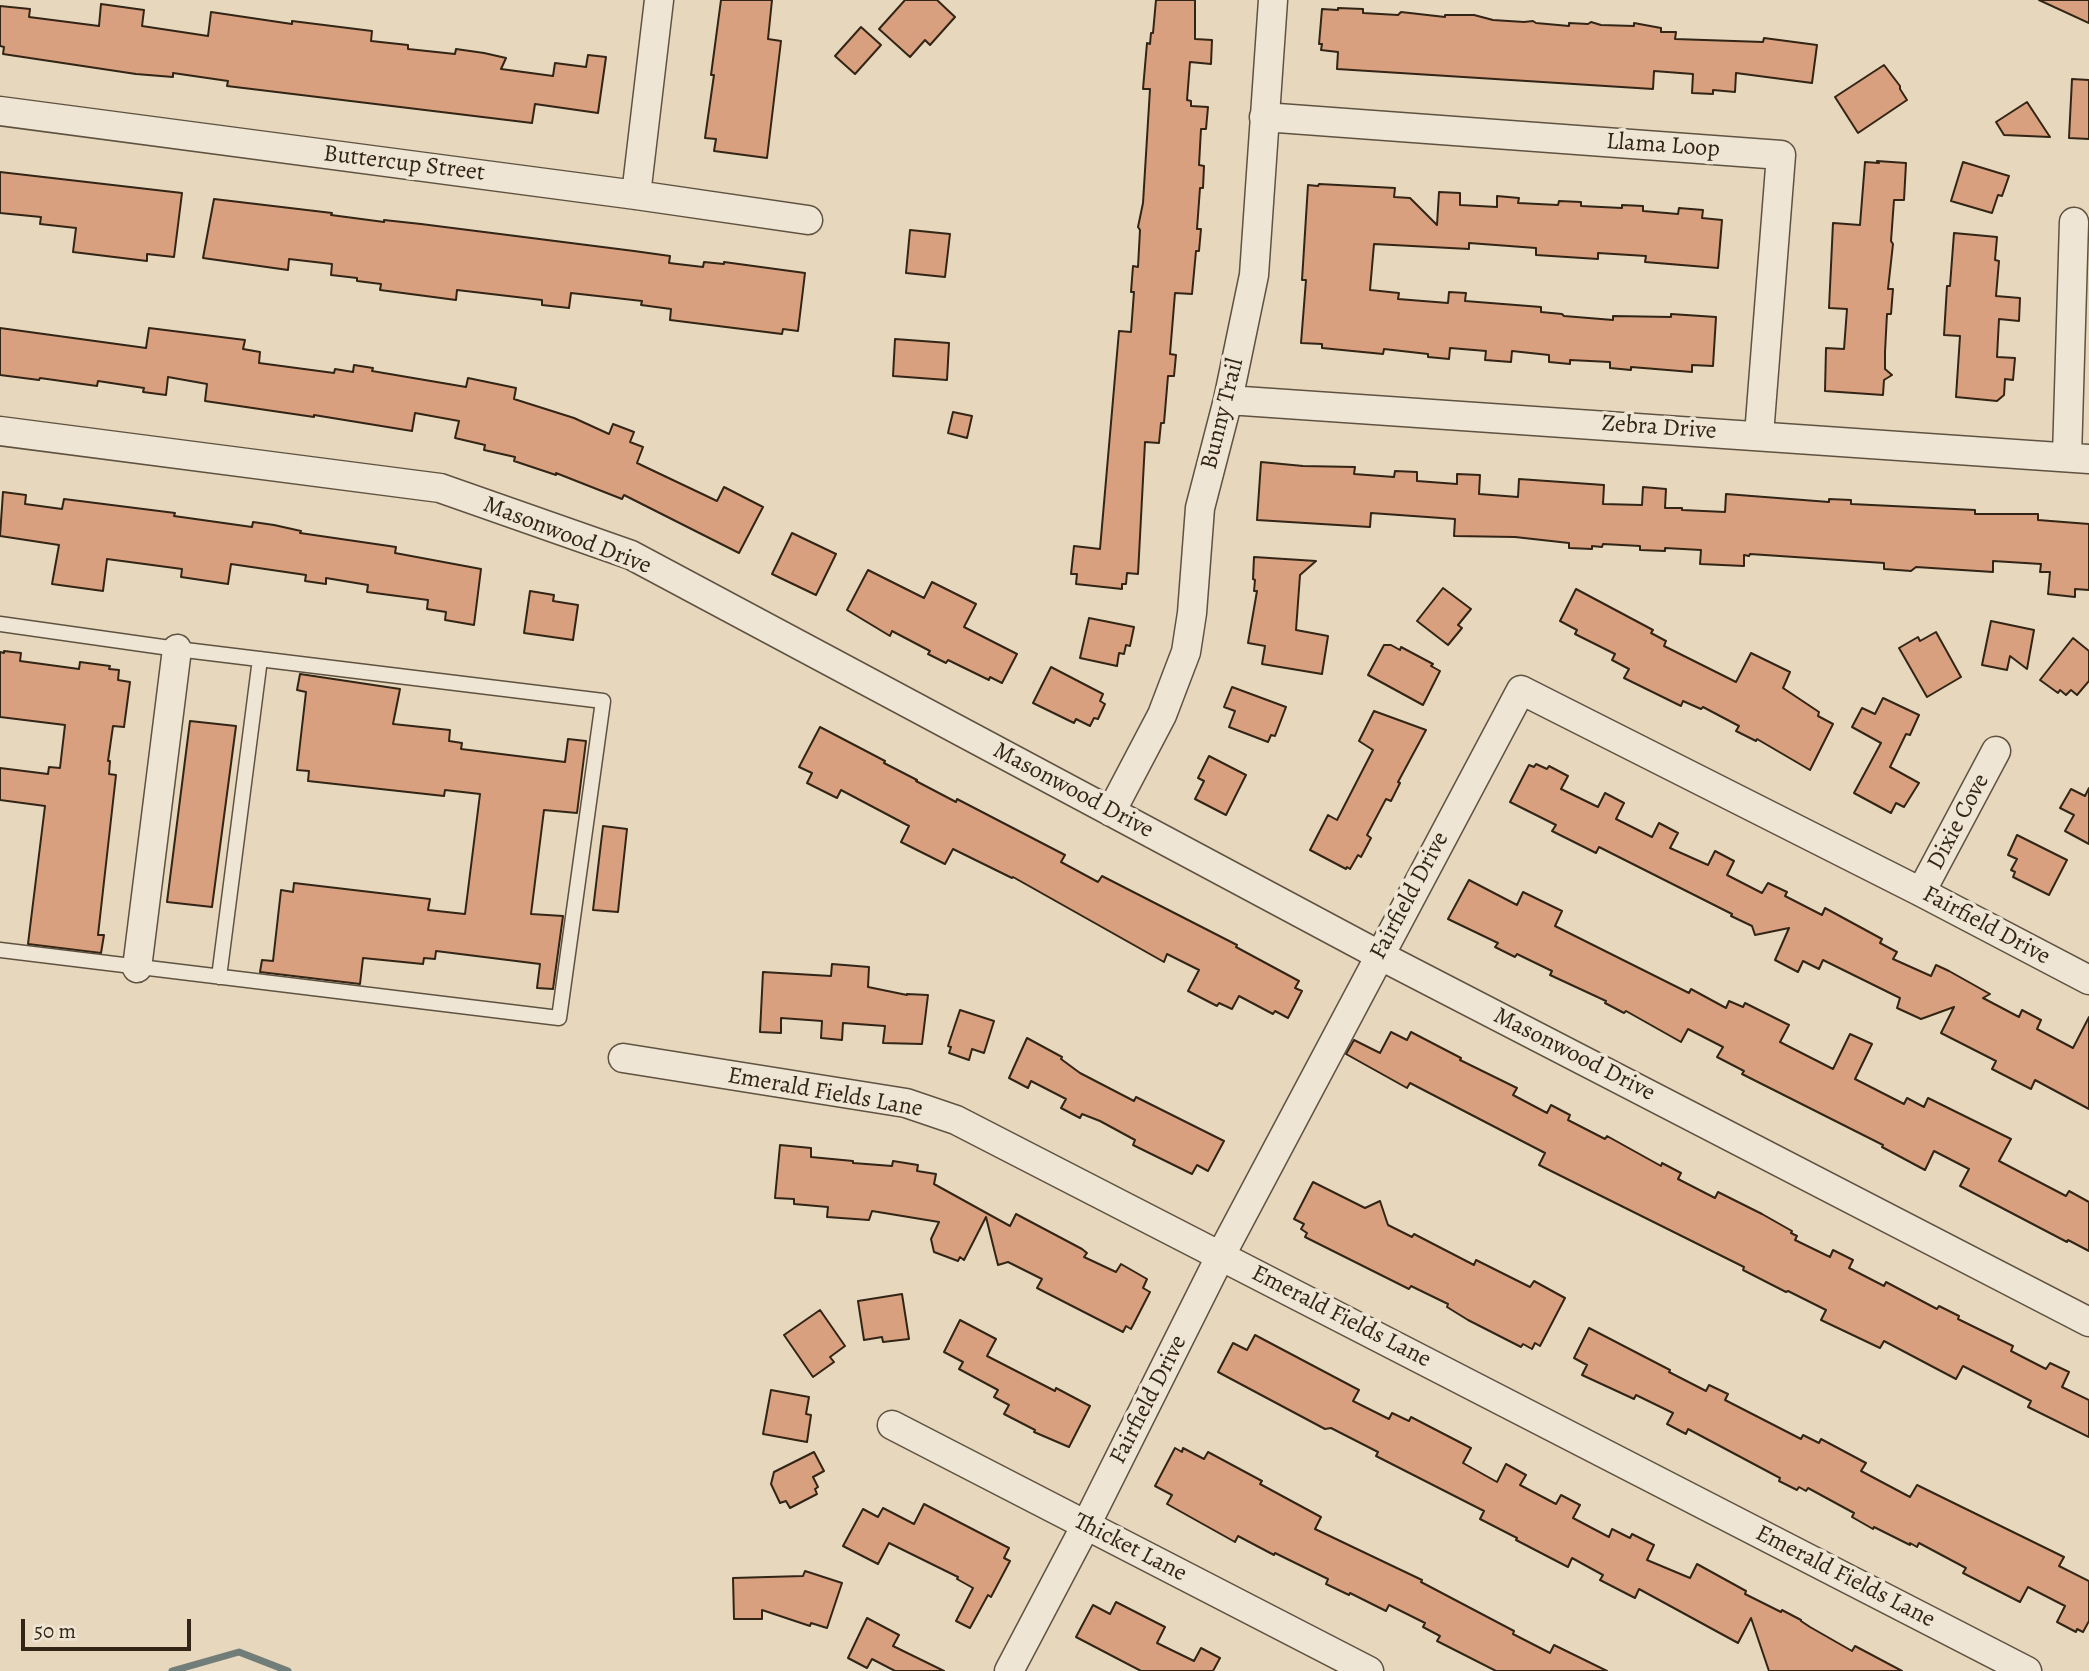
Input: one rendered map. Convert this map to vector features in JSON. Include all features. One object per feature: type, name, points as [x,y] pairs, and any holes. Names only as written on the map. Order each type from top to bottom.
[{"type":"street","points":[[636,195],[659,0]]},
{"type":"street","name":"Bunny Trail","points":[[1111,812],[1162,715],[1186,652],[1192,613],[1200,508],[1228,400],[1254,275],[1273,0]]},
{"type":"street","name":"Buttercup Street","points":[[0,111],[808,220]]},
{"type":"street","name":"Llama Loop","points":[[1264,117],[1781,155],[1759,435]]},
{"type":"street","points":[[2074,222],[2078,458]]},
{"type":"street","name":"Zebra Drive","points":[[1228,400],[2078,458]]},
{"type":"street","name":"Masonwood Drive","points":[[0,431],[440,488],[631,555],[1379,955],[2089,1322]]},
{"type":"street","points":[[137,968],[177,649]]},
{"type":"street","name":"Fairfield Drive","points":[[1009,1671],[1086,1525],[1221,1255],[1521,690],[1922,892],[2089,980]]},
{"type":"street","name":"Dixie Cove","points":[[1922,892],[1996,751]]},
{"type":"street","name":"Emerald Fields Lane","points":[[623,1058],[906,1103],[956,1121],[2027,1671]]},
{"type":"street","name":"Thicket Lane","points":[[892,1425],[1368,1671]]},
{"type":"lane","points":[[0,624],[177,649],[604,701],[559,1018],[0,950]]},
{"type":"lane","points":[[219,977],[260,659]]},
{"type":"building","points":[[721,0],[772,0],[768,39],[781,41],[767,158],[714,151],[716,139],[705,138]]},
{"type":"building","points":[[905,0],[937,0],[955,17],[930,45],[925,40],[910,57],[879,29]]},
{"type":"building","points":[[1156,0],[1195,0],[1195,39],[1212,40],[1211,64],[1190,62],[1187,100],[1191,101],[1191,106],[1208,107],[1206,129],[1201,129],[1199,165],[1204,166],[1197,229],[1201,229],[1199,251],[1196,251],[1192,294],[1175,293],[1170,354],[1176,355],[1174,376],[1168,376],[1164,423],[1161,423],[1159,443],[1145,442],[1138,574],[1127,573],[1126,584],[1122,584],[1122,589],[1076,584],[1077,574],[1071,574],[1074,546],[1100,549],[1119,331],[1131,332],[1133,266],[1138,267],[1138,227],[1143,203],[1150,89],[1143,89],[1147,43],[1150,44],[1153,33]]},
{"type":"building","points":[[2039,0],[2089,0],[2089,23]]},
{"type":"building","points":[[101,4],[144,10],[142,26],[208,36],[211,12],[292,24],[292,21],[372,31],[371,41],[408,45],[408,49],[455,54],[456,49],[484,53],[506,58],[501,69],[553,76],[555,63],[586,67],[588,55],[606,57],[598,113],[535,104],[532,123],[227,86],[228,81],[173,73],[173,77],[136,74],[3,54],[4,47],[0,46],[0,6],[30,9],[29,17],[99,26]]},
{"type":"building","points":[[1338,8],[1398,15],[1401,12],[1445,17],[1474,15],[1493,20],[1533,21],[1569,26],[1569,23],[1591,22],[1634,26],[1634,23],[1661,28],[1661,32],[1676,32],[1675,39],[1763,42],[1764,38],[1817,45],[1812,83],[1736,73],[1735,92],[1713,90],[1713,94],[1692,93],[1693,74],[1654,71],[1653,89],[1337,69],[1338,52],[1321,50],[1322,44],[1319,44],[1322,9]]},
{"type":"building","points":[[861,27],[881,45],[855,74],[835,56]]},
{"type":"building","points":[[1884,65],[1907,100],[1858,133],[1835,97]]},
{"type":"building","points":[[2072,79],[2089,80],[2089,139],[2069,138]]},
{"type":"building","points":[[2027,102],[2050,137],[2004,135],[1996,122]]},
{"type":"building","points":[[1877,161],[1906,163],[1904,200],[1894,200],[1891,241],[1893,244],[1888,289],[1893,289],[1891,314],[1887,314],[1885,369],[1892,375],[1884,380],[1883,395],[1825,391],[1826,348],[1844,349],[1847,309],[1829,308],[1833,223],[1860,225],[1865,162],[1879,163]]},
{"type":"building","points":[[1963,162],[2009,176],[1992,213],[1951,201]]},
{"type":"building","points":[[0,172],[182,193],[174,257],[147,254],[147,261],[73,252],[76,228],[40,224],[41,217],[0,213]]},
{"type":"building","points":[[1308,185],[1395,188],[1394,197],[1410,198],[1437,225],[1439,192],[1460,193],[1460,205],[1497,207],[1497,196],[1519,198],[1518,203],[1558,205],[1559,201],[1581,202],[1581,206],[1643,206],[1643,211],[1678,214],[1679,208],[1703,210],[1702,218],[1722,220],[1718,268],[1645,262],[1646,256],[1598,253],[1598,259],[1536,255],[1536,248],[1469,243],[1469,249],[1374,244],[1370,290],[1399,293],[1398,299],[1448,303],[1449,292],[1466,293],[1465,301],[1541,307],[1541,312],[1613,320],[1613,316],[1671,317],[1671,314],[1716,317],[1713,366],[1692,365],[1692,372],[1631,367],[1631,370],[1610,368],[1610,362],[1549,362],[1549,355],[1512,351],[1511,362],[1485,360],[1486,351],[1450,348],[1449,359],[1384,349],[1383,354],[1322,348],[1322,344],[1301,343],[1306,280],[1302,280]]},
{"type":"building","points":[[214,199],[670,256],[669,263],[703,267],[704,262],[724,262],[805,273],[798,331],[783,329],[782,334],[670,320],[671,309],[641,305],[642,301],[571,293],[569,308],[542,305],[542,300],[457,290],[456,300],[380,290],[381,284],[331,275],[332,264],[289,259],[288,270],[203,258]]},
{"type":"building","points":[[910,230],[950,234],[945,277],[906,273]]},
{"type":"building","points":[[1954,233],[1997,237],[1995,260],[1999,261],[1996,296],[2020,298],[2019,321],[1999,319],[1997,357],[2015,358],[2013,380],[2005,379],[2004,395],[1997,401],[1956,397],[1960,336],[1944,335]]},
{"type":"building","points":[[0,328],[146,348],[149,328],[245,340],[243,349],[260,352],[259,363],[334,373],[335,369],[353,372],[354,365],[373,368],[372,371],[466,387],[468,378],[516,388],[514,399],[574,418],[609,434],[613,424],[634,432],[630,442],[643,447],[637,463],[717,501],[724,487],[763,507],[739,553],[624,495],[622,499],[556,473],[514,461],[515,457],[484,450],[485,445],[455,438],[459,421],[415,413],[412,431],[205,401],[207,384],[168,377],[166,395],[143,392],[144,388],[98,381],[97,386],[0,375]]},
{"type":"building","points":[[895,339],[949,343],[947,380],[893,376]]},
{"type":"building","points":[[953,412],[972,416],[967,438],[948,433]]},
{"type":"building","points":[[1261,462],[1355,467],[1354,474],[1394,477],[1395,471],[1417,472],[1417,481],[1457,484],[1457,474],[1480,475],[1479,494],[1518,497],[1519,479],[1604,485],[1603,504],[1642,505],[1643,487],[1666,489],[1665,508],[1682,510],[1725,512],[1726,494],[1829,502],[1829,499],[1851,500],[1851,504],[1975,510],[1975,514],[2038,514],[2038,520],[2089,524],[2089,590],[2075,589],[2075,597],[2048,594],[2050,572],[2040,572],[2041,564],[1993,561],[1993,572],[1916,567],[1911,571],[1884,569],[1884,563],[1750,554],[1744,555],[1744,566],[1700,564],[1701,550],[1640,550],[1640,546],[1603,544],[1602,547],[1592,546],[1592,549],[1569,548],[1569,543],[1515,537],[1454,536],[1455,519],[1371,513],[1370,527],[1257,520]]},
{"type":"building","points":[[3,492],[26,495],[25,504],[62,509],[64,499],[175,513],[174,516],[252,527],[253,522],[274,525],[301,531],[300,533],[396,547],[395,553],[481,569],[474,625],[445,620],[446,612],[427,609],[428,600],[367,592],[368,585],[326,578],[326,584],[305,581],[306,575],[231,564],[228,584],[181,577],[182,569],[107,559],[103,591],[52,584],[59,545],[0,536]]},
{"type":"building","points":[[792,533],[836,554],[816,595],[772,574]]},
{"type":"building","points":[[1254,557],[1316,561],[1300,575],[1296,630],[1328,636],[1322,674],[1262,664],[1265,646],[1248,643],[1257,591],[1254,591]]},
{"type":"building","points":[[868,570],[924,598],[932,582],[976,604],[964,627],[1017,654],[1002,683],[990,677],[989,680],[948,660],[946,663],[928,654],[930,651],[892,631],[890,636],[847,610]]},
{"type":"building","points":[[1443,588],[1471,609],[1458,625],[1462,628],[1448,645],[1417,621]]},
{"type":"building","points":[[1576,589],[1653,630],[1651,633],[1666,641],[1664,646],[1736,682],[1751,653],[1790,672],[1783,688],[1819,712],[1818,716],[1833,724],[1810,770],[1757,739],[1756,741],[1736,731],[1739,726],[1703,707],[1701,709],[1683,701],[1681,706],[1624,678],[1629,669],[1612,660],[1615,654],[1575,634],[1577,630],[1560,621]]},
{"type":"building","points":[[530,591],[554,595],[553,601],[578,605],[573,640],[524,633]]},
{"type":"building","points":[[1089,618],[1134,627],[1130,646],[1126,645],[1124,654],[1119,653],[1117,666],[1080,658]]},
{"type":"building","points":[[1991,621],[2034,630],[2027,669],[2010,656],[2007,670],[1982,665]]},
{"type":"building","points":[[1936,632],[1961,677],[1927,697],[1899,648],[1918,637],[1920,641]]},
{"type":"building","points":[[2073,638],[2089,651],[2089,681],[2077,695],[2071,690],[2066,695],[2060,690],[2058,693],[2040,680]]},
{"type":"building","points":[[1384,645],[1400,650],[1401,647],[1433,664],[1431,666],[1440,671],[1423,705],[1368,675]]},
{"type":"building","points":[[0,652],[21,653],[20,661],[79,669],[80,662],[110,666],[109,669],[119,670],[118,680],[130,682],[124,727],[113,726],[108,761],[109,774],[116,775],[98,935],[104,935],[101,953],[28,944],[45,806],[0,800],[0,768],[48,774],[49,767],[60,768],[65,725],[0,717]]},
{"type":"building","points":[[1051,667],[1103,694],[1100,701],[1105,704],[1098,719],[1094,718],[1090,726],[1076,719],[1074,723],[1033,703]]},
{"type":"building","points":[[300,674],[400,689],[393,724],[450,730],[449,741],[462,743],[461,749],[565,762],[568,739],[586,741],[577,813],[544,810],[531,914],[563,916],[553,989],[537,988],[540,964],[436,951],[435,959],[424,958],[423,964],[363,958],[360,984],[260,972],[262,960],[273,961],[281,890],[293,892],[294,883],[430,899],[428,910],[465,914],[480,794],[445,790],[444,796],[308,781],[309,771],[297,770],[306,692],[297,690]]},
{"type":"building","points":[[1232,687],[1286,707],[1275,736],[1271,735],[1268,742],[1229,727],[1235,711],[1224,707]]},
{"type":"building","points":[[1883,698],[1919,715],[1890,767],[1919,783],[1904,807],[1896,803],[1891,813],[1854,793],[1881,743],[1852,727],[1862,708],[1875,714]]},
{"type":"building","points":[[1374,711],[1426,730],[1398,782],[1400,783],[1391,801],[1386,799],[1367,835],[1371,838],[1361,857],[1358,855],[1350,869],[1346,869],[1310,850],[1328,815],[1337,820],[1373,750],[1359,741]]},
{"type":"building","points":[[190,721],[236,726],[212,907],[167,902]]},
{"type":"building","points":[[820,727],[956,802],[957,799],[1065,855],[1061,862],[1098,882],[1102,876],[1237,945],[1236,947],[1299,981],[1295,988],[1302,991],[1288,1018],[1275,1011],[1273,1014],[1239,996],[1232,1009],[1219,1003],[1217,1006],[1188,991],[1199,970],[1167,954],[1164,962],[1013,877],[953,849],[945,864],[901,842],[909,826],[841,790],[837,798],[807,783],[812,773],[799,767]]},
{"type":"building","points":[[1209,756],[1246,775],[1226,815],[1195,799],[1204,781],[1198,778]]},
{"type":"building","points":[[1536,764],[1547,769],[1549,766],[1568,776],[1561,789],[1598,807],[1605,793],[1624,803],[1616,819],[1652,837],[1659,823],[1678,833],[1670,848],[1708,865],[1715,851],[1734,861],[1727,875],[1762,893],[1768,883],[1787,892],[1785,896],[1822,915],[1825,908],[1882,939],[1880,943],[1897,952],[1893,959],[1931,976],[1936,965],[1949,971],[1990,994],[1983,998],[2019,1017],[2022,1010],[2041,1020],[2037,1029],[2073,1048],[2089,1017],[2089,1109],[2035,1080],[2031,1089],[1992,1069],[1996,1061],[1941,1033],[1954,1007],[1921,1019],[1897,1008],[1900,998],[1823,960],[1819,969],[1803,961],[1798,972],[1775,960],[1789,928],[1755,935],[1752,926],[1731,916],[1732,914],[1599,847],[1596,853],[1552,831],[1556,825],[1510,802],[1529,765],[1534,767]]},
{"type":"building","points":[[2089,788],[2089,844],[2065,831],[2074,815],[2060,808],[2071,789],[2085,796]]},
{"type":"building","points":[[603,826],[627,829],[618,912],[593,910]]},
{"type":"building","points":[[2017,835],[2067,860],[2049,895],[2013,877],[2015,872],[2011,870],[2017,859],[2008,855]]},
{"type":"building","points":[[1469,880],[1517,905],[1523,892],[1562,911],[1555,926],[1689,993],[1691,989],[1726,1008],[1729,1001],[1743,1007],[1745,1003],[1789,1025],[1780,1042],[1833,1069],[1850,1034],[1872,1044],[1855,1079],[1904,1104],[1907,1098],[1924,1107],[1928,1098],[2011,1139],[1999,1161],[2066,1196],[2069,1191],[2089,1202],[2089,1251],[1960,1186],[1969,1169],[1934,1151],[1925,1170],[1882,1147],[1883,1145],[1742,1074],[1744,1071],[1717,1057],[1723,1047],[1688,1029],[1681,1042],[1626,1011],[1624,1013],[1605,1003],[1606,1001],[1550,975],[1552,971],[1495,947],[1498,943],[1448,919]]},
{"type":"building","points":[[832,964],[869,967],[868,987],[907,995],[928,995],[922,1044],[883,1043],[885,1026],[843,1023],[842,1040],[821,1038],[822,1021],[781,1018],[781,1033],[760,1032],[763,972],[831,976]]},
{"type":"building","points":[[960,1010],[994,1021],[984,1053],[972,1049],[969,1060],[949,1053],[951,1047],[948,1046]]},
{"type":"building","points":[[1391,1032],[1407,1040],[1411,1032],[1517,1088],[1513,1095],[1547,1113],[1551,1105],[1570,1115],[1568,1120],[1605,1139],[1607,1136],[1661,1166],[1662,1163],[1681,1173],[1678,1179],[1715,1198],[1718,1192],[1762,1214],[1792,1231],[1791,1233],[1797,1236],[1795,1240],[1830,1257],[1833,1250],[1853,1260],[1849,1268],[1884,1286],[1886,1282],[1937,1309],[1939,1306],[1959,1316],[1958,1319],[2013,1346],[2011,1351],[2046,1369],[2050,1363],[2069,1372],[2062,1387],[2089,1400],[2089,1437],[2028,1407],[2031,1401],[1963,1366],[1956,1379],[1884,1341],[1880,1348],[1821,1320],[1826,1310],[1539,1165],[1545,1153],[1410,1083],[1407,1088],[1346,1054],[1354,1040],[1380,1053]]},
{"type":"building","points":[[1027,1038],[1062,1057],[1061,1059],[1080,1073],[1134,1101],[1136,1097],[1224,1141],[1208,1171],[1197,1165],[1192,1174],[1133,1145],[1135,1140],[1100,1121],[1082,1114],[1080,1118],[1061,1108],[1066,1099],[1031,1081],[1028,1088],[1009,1078]]},
{"type":"building","points":[[780,1145],[811,1148],[811,1157],[892,1166],[893,1161],[918,1165],[917,1171],[936,1174],[934,1184],[1010,1226],[1016,1214],[1082,1249],[1087,1253],[1084,1257],[1116,1272],[1121,1264],[1147,1279],[1143,1288],[1150,1292],[1131,1329],[1126,1326],[1123,1332],[1037,1288],[1042,1279],[1008,1262],[998,1265],[986,1217],[964,1260],[960,1257],[958,1261],[934,1252],[931,1239],[939,1222],[872,1211],[869,1220],[827,1217],[828,1207],[794,1204],[794,1199],[775,1198]]},
{"type":"building","points":[[1313,1182],[1365,1208],[1380,1201],[1388,1225],[1412,1237],[1414,1234],[1474,1265],[1476,1260],[1530,1287],[1534,1281],[1565,1298],[1540,1346],[1535,1343],[1532,1349],[1523,1344],[1521,1347],[1468,1320],[1447,1307],[1448,1304],[1411,1286],[1409,1289],[1305,1237],[1307,1233],[1301,1229],[1304,1224],[1294,1219]]},
{"type":"building","points":[[902,1294],[909,1339],[883,1342],[882,1337],[864,1340],[858,1301]]},
{"type":"building","points":[[820,1310],[845,1346],[830,1357],[834,1362],[813,1377],[784,1335]]},
{"type":"building","points":[[960,1320],[996,1339],[987,1356],[1090,1406],[1069,1447],[1034,1432],[1035,1430],[1004,1414],[1009,1405],[994,1397],[998,1390],[959,1369],[963,1362],[944,1352]]},
{"type":"building","points":[[1589,1328],[1706,1391],[1709,1385],[1728,1394],[1725,1400],[1801,1439],[1803,1435],[1819,1443],[1821,1439],[1866,1463],[1861,1471],[1910,1497],[1917,1485],[2064,1557],[2059,1566],[2089,1581],[2089,1621],[2083,1632],[2077,1629],[2076,1632],[2057,1622],[2065,1606],[2028,1587],[2020,1602],[1963,1573],[1966,1568],[1919,1543],[1917,1547],[1910,1545],[1874,1527],[1873,1529],[1852,1517],[1854,1513],[1808,1488],[1806,1491],[1799,1487],[1797,1490],[1779,1481],[1780,1478],[1688,1429],[1686,1434],[1667,1424],[1673,1413],[1636,1395],[1634,1399],[1582,1375],[1587,1365],[1574,1358]]},
{"type":"building","points":[[1255,1335],[1359,1390],[1353,1401],[1389,1419],[1392,1413],[1409,1421],[1411,1417],[1471,1448],[1463,1463],[1497,1482],[1506,1464],[1526,1475],[1520,1485],[1556,1504],[1561,1495],[1580,1505],[1573,1518],[1609,1537],[1612,1529],[1630,1538],[1632,1534],[1654,1545],[1647,1560],[1690,1578],[1697,1564],[1746,1591],[1745,1594],[1801,1620],[1852,1651],[1855,1646],[1902,1671],[1769,1671],[1751,1618],[1738,1643],[1639,1589],[1635,1598],[1600,1580],[1603,1575],[1572,1558],[1568,1567],[1516,1540],[1517,1538],[1480,1519],[1484,1511],[1376,1456],[1378,1452],[1331,1428],[1325,1429],[1218,1372],[1233,1343],[1247,1350]]},
{"type":"building","points":[[771,1390],[809,1397],[806,1414],[811,1415],[807,1442],[763,1434]]},
{"type":"building","points":[[1175,1448],[1182,1452],[1183,1448],[1204,1459],[1208,1452],[1321,1517],[1315,1529],[1422,1580],[1421,1582],[1550,1653],[1554,1645],[1607,1671],[1496,1671],[1437,1641],[1440,1636],[1423,1627],[1425,1623],[1389,1605],[1386,1611],[1350,1593],[1349,1595],[1326,1584],[1328,1579],[1238,1536],[1235,1542],[1167,1504],[1172,1495],[1155,1486]]},
{"type":"building","points":[[814,1452],[824,1471],[813,1477],[818,1487],[815,1489],[817,1494],[790,1508],[786,1501],[780,1503],[771,1484],[774,1472]]},
{"type":"building","points":[[924,1504],[1009,1548],[1004,1558],[1010,1561],[991,1597],[988,1595],[970,1628],[956,1621],[973,1588],[957,1579],[958,1577],[889,1543],[878,1564],[843,1546],[863,1509],[878,1517],[883,1508],[914,1524]]},
{"type":"building","points":[[805,1571],[842,1583],[827,1628],[811,1623],[810,1626],[762,1610],[762,1619],[734,1619],[733,1578],[803,1576]]},
{"type":"building","points":[[1116,1602],[1165,1627],[1157,1643],[1194,1661],[1201,1648],[1220,1658],[1213,1671],[1141,1671],[1076,1637],[1093,1605],[1110,1614]]},
{"type":"building","points":[[867,1618],[899,1635],[893,1646],[944,1671],[895,1671],[872,1659],[867,1668],[848,1658]]},
{"type":"waterway","points":[[172,1671],[239,1652],[288,1671]]}]
